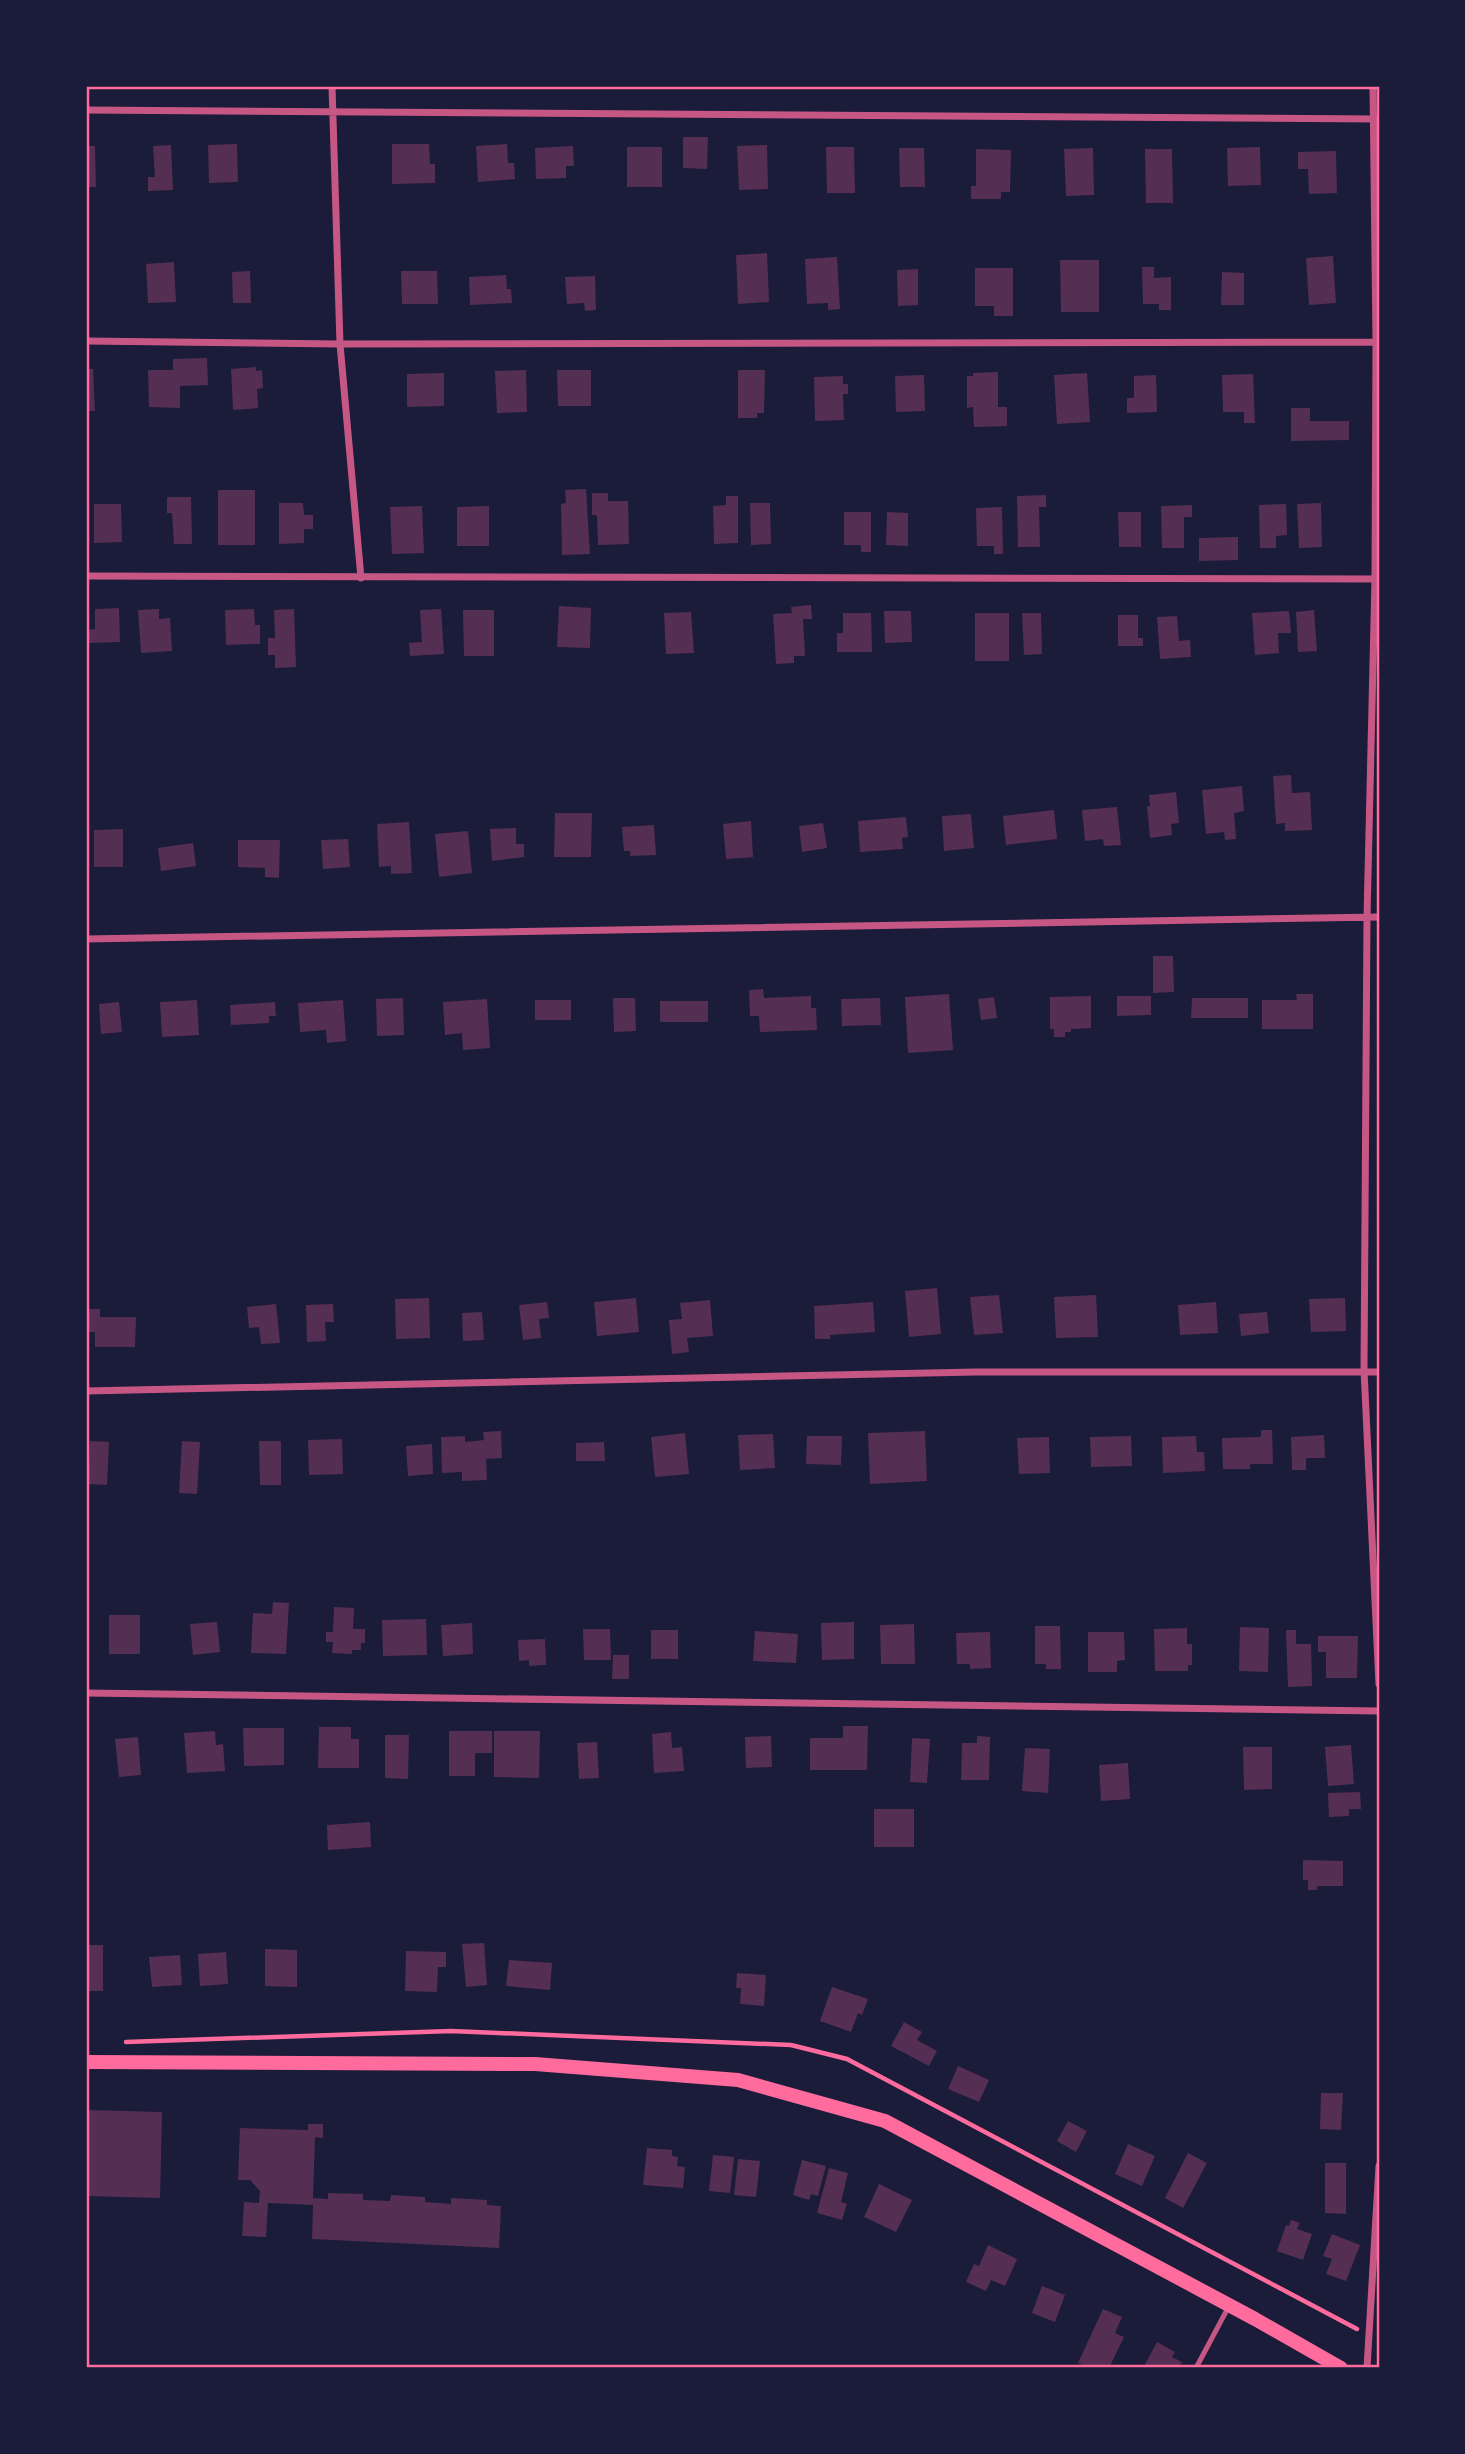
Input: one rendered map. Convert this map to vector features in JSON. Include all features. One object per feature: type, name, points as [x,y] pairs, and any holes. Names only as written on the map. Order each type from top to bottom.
[{"type":"main road","points":[[86,2062],[535,2064],[738,2080],[885,2121],[1341,2368]]},
{"type":"street","points":[[332,86],[340,344],[361,578]]},
{"type":"street","points":[[1373,86],[1376,118],[1378,342],[1377,579],[1367,917],[1364,1370],[1379,1684]]},
{"type":"street","points":[[86,110],[1376,118]]},
{"type":"street","points":[[86,341],[340,344],[1378,342]]},
{"type":"street","points":[[86,576],[1377,579]]},
{"type":"street","points":[[86,939],[1379,917]]},
{"type":"street","points":[[86,1391],[975,1372],[1379,1372]]},
{"type":"street","points":[[86,1693],[1379,1711]]},
{"type":"street","points":[[1367,2368],[1379,2166]]},
{"type":"lane","points":[[1196,2368],[1230,2306]]},
{"type":"path","points":[[125,2042],[451,2031],[791,2045],[848,2059],[1369,2336]]},
{"type":"building","points":[[683,137],[708,137],[707,169],[683,168]]},
{"type":"building","points":[[237,144],[238,182],[209,183],[208,145]]},
{"type":"building","points":[[392,144],[429,144],[430,164],[435,164],[435,183],[392,184]]},
{"type":"building","points":[[507,144],[508,163],[514,163],[515,179],[478,182],[476,146]]},
{"type":"building","points":[[171,145],[173,190],[148,191],[148,177],[155,177],[153,146]]},
{"type":"building","points":[[767,145],[768,189],[739,190],[737,146]]},
{"type":"building","points":[[86,146],[95,146],[96,187],[86,187]]},
{"type":"building","points":[[573,146],[574,166],[566,166],[566,178],[536,179],[535,148]]},
{"type":"building","points":[[627,147],[662,147],[662,187],[627,187]]},
{"type":"building","points":[[826,147],[854,147],[855,193],[827,193]]},
{"type":"building","points":[[1260,147],[1261,185],[1228,186],[1227,148]]},
{"type":"building","points":[[899,148],[924,148],[925,187],[900,187]]},
{"type":"building","points":[[1093,148],[1094,195],[1066,196],[1064,149]]},
{"type":"building","points":[[976,149],[1011,150],[1010,192],[1001,192],[1001,199],[971,199],[971,186],[976,186]]},
{"type":"building","points":[[1145,149],[1172,149],[1173,203],[1146,203]]},
{"type":"building","points":[[1336,151],[1337,193],[1309,194],[1308,169],[1298,169],[1298,152]]},
{"type":"building","points":[[767,253],[769,302],[738,304],[736,255]]},
{"type":"building","points":[[1333,256],[1336,303],[1309,305],[1306,258]]},
{"type":"building","points":[[837,257],[840,309],[828,310],[828,303],[807,304],[805,259]]},
{"type":"building","points":[[1060,260],[1099,260],[1099,312],[1061,312]]},
{"type":"building","points":[[174,262],[176,302],[148,303],[146,264]]},
{"type":"building","points":[[1142,267],[1154,267],[1154,278],[1171,277],[1171,310],[1159,310],[1159,304],[1143,304]]},
{"type":"building","points":[[975,268],[1013,268],[1013,316],[994,316],[994,306],[975,306]]},
{"type":"building","points":[[918,269],[918,305],[898,306],[897,270]]},
{"type":"building","points":[[250,271],[251,303],[233,303],[232,272]]},
{"type":"building","points":[[401,271],[437,271],[438,304],[402,304]]},
{"type":"building","points":[[1222,272],[1244,273],[1244,305],[1221,305]]},
{"type":"building","points":[[506,275],[512,303],[470,305],[469,277]]},
{"type":"building","points":[[595,276],[596,310],[585,311],[584,303],[567,304],[565,277]]},
{"type":"building","points":[[207,358],[208,385],[180,386],[180,408],[149,407],[148,370],[173,370],[173,359]]},
{"type":"building","points":[[256,367],[256,371],[262,370],[263,388],[257,389],[258,408],[233,410],[231,369]]},
{"type":"building","points":[[86,369],[93,369],[95,411],[86,411]]},
{"type":"building","points":[[526,370],[527,412],[497,413],[495,371]]},
{"type":"building","points":[[557,370],[591,370],[591,406],[558,406]]},
{"type":"building","points":[[738,370],[765,370],[764,413],[757,413],[757,418],[738,418]]},
{"type":"building","points":[[998,372],[998,407],[1007,407],[1007,426],[974,427],[973,407],[967,408],[967,376],[973,376],[973,373]]},
{"type":"building","points":[[444,373],[444,406],[407,407],[407,374]]},
{"type":"building","points":[[1087,373],[1090,422],[1057,424],[1054,375]]},
{"type":"building","points":[[1253,374],[1255,423],[1244,423],[1244,412],[1223,412],[1222,375]]},
{"type":"building","points":[[924,375],[925,411],[896,412],[895,376]]},
{"type":"building","points":[[1156,375],[1157,412],[1127,413],[1127,398],[1134,398],[1134,376]]},
{"type":"building","points":[[843,376],[843,384],[848,384],[848,394],[843,394],[844,420],[815,421],[814,377]]},
{"type":"building","points":[[1291,408],[1310,408],[1310,421],[1349,421],[1349,440],[1291,441]]},
{"type":"building","points":[[586,489],[590,554],[562,555],[561,504],[566,503],[565,490]]},
{"type":"building","points":[[218,490],[255,490],[255,545],[218,545]]},
{"type":"building","points":[[592,493],[608,493],[608,501],[628,501],[629,544],[598,545],[597,515],[592,515]]},
{"type":"building","points":[[1046,495],[1046,507],[1039,507],[1040,547],[1018,547],[1017,496]]},
{"type":"building","points":[[726,496],[738,496],[738,543],[714,544],[713,506],[726,505]]},
{"type":"building","points":[[167,497],[191,497],[192,544],[174,544],[172,513],[167,513]]},
{"type":"building","points":[[279,503],[303,503],[304,515],[313,515],[313,529],[304,529],[304,543],[279,544]]},
{"type":"building","points":[[750,503],[770,503],[771,544],[751,545]]},
{"type":"building","points":[[1321,503],[1322,547],[1299,548],[1297,504]]},
{"type":"building","points":[[94,504],[121,504],[122,542],[94,543]]},
{"type":"building","points":[[1286,504],[1287,535],[1276,536],[1276,548],[1260,548],[1259,505]]},
{"type":"building","points":[[1192,505],[1192,517],[1184,517],[1184,548],[1162,548],[1161,506]]},
{"type":"building","points":[[422,506],[424,553],[392,554],[390,507]]},
{"type":"building","points":[[489,506],[489,546],[457,546],[457,507]]},
{"type":"building","points":[[1002,507],[1003,554],[994,554],[994,546],[977,546],[976,508]]},
{"type":"building","points":[[844,512],[871,512],[871,552],[861,552],[861,545],[844,545]]},
{"type":"building","points":[[887,512],[908,513],[908,546],[886,545]]},
{"type":"building","points":[[1118,512],[1141,512],[1141,547],[1119,547]]},
{"type":"building","points":[[1238,537],[1238,560],[1199,561],[1199,538]]},
{"type":"building","points":[[811,605],[812,619],[803,619],[805,656],[794,656],[794,663],[776,664],[773,614],[792,613],[791,607]]},
{"type":"building","points":[[559,606],[591,608],[590,648],[557,647]]},
{"type":"building","points":[[119,608],[120,642],[88,643],[88,630],[95,629],[95,609]]},
{"type":"building","points":[[159,609],[159,619],[170,618],[172,651],[141,653],[138,610]]},
{"type":"building","points":[[254,609],[255,625],[260,625],[260,644],[226,645],[225,610]]},
{"type":"building","points":[[294,609],[296,667],[275,668],[275,655],[268,655],[268,638],[275,638],[274,610]]},
{"type":"building","points":[[441,609],[444,654],[410,656],[409,643],[422,642],[420,610]]},
{"type":"building","points":[[463,610],[494,610],[494,656],[464,656]]},
{"type":"building","points":[[1314,610],[1317,651],[1298,652],[1296,612]]},
{"type":"building","points":[[884,611],[911,611],[912,642],[885,643]]},
{"type":"building","points":[[1289,611],[1291,633],[1278,633],[1279,653],[1255,655],[1252,613]]},
{"type":"building","points":[[691,612],[694,653],[666,654],[664,613]]},
{"type":"building","points":[[843,613],[871,613],[872,652],[837,652],[837,633],[843,633]]},
{"type":"building","points":[[975,613],[1009,613],[1009,661],[975,661]]},
{"type":"building","points":[[1022,613],[1041,613],[1042,654],[1024,655]]},
{"type":"building","points":[[1118,615],[1138,615],[1138,638],[1143,638],[1143,646],[1118,646]]},
{"type":"building","points":[[1177,616],[1179,641],[1190,640],[1191,657],[1160,659],[1157,617]]},
{"type":"building","points":[[1291,775],[1292,793],[1310,792],[1312,830],[1285,831],[1285,823],[1276,824],[1273,776]]},
{"type":"building","points":[[1242,786],[1244,811],[1234,813],[1236,839],[1225,840],[1224,832],[1206,834],[1202,790]]},
{"type":"building","points":[[1176,792],[1179,823],[1171,824],[1172,835],[1150,838],[1147,806],[1150,806],[1149,795]]},
{"type":"building","points":[[1117,807],[1121,845],[1104,846],[1103,839],[1085,841],[1082,810]]},
{"type":"building","points":[[1054,810],[1057,839],[1006,845],[1003,816]]},
{"type":"building","points":[[555,813],[592,813],[591,857],[554,857]]},
{"type":"building","points":[[971,814],[974,848],[944,851],[942,816]]},
{"type":"building","points":[[906,817],[908,837],[902,838],[903,849],[860,852],[858,821]]},
{"type":"building","points":[[751,821],[753,857],[726,859],[723,824]]},
{"type":"building","points":[[409,822],[412,873],[391,874],[391,866],[379,867],[377,824]]},
{"type":"building","points":[[823,823],[827,848],[802,852],[799,826]]},
{"type":"building","points":[[654,825],[656,855],[630,856],[630,851],[624,851],[622,827]]},
{"type":"building","points":[[516,828],[516,844],[524,844],[524,857],[492,861],[490,829]]},
{"type":"building","points":[[123,829],[123,867],[94,867],[94,830]]},
{"type":"building","points":[[468,831],[472,873],[439,877],[435,834]]},
{"type":"building","points":[[348,839],[350,867],[323,869],[321,840]]},
{"type":"building","points":[[238,840],[280,840],[279,878],[265,877],[265,868],[238,867]]},
{"type":"building","points":[[193,843],[196,866],[161,871],[158,848]]},
{"type":"building","points":[[1153,956],[1173,956],[1174,992],[1153,993]]},
{"type":"building","points":[[763,989],[764,998],[811,996],[811,1008],[816,1008],[817,1030],[760,1032],[759,1016],[750,1016],[749,990]]},
{"type":"building","points":[[949,994],[953,1050],[908,1053],[905,997]]},
{"type":"building","points":[[1296,994],[1313,994],[1313,1029],[1262,1029],[1262,1000],[1297,1000]]},
{"type":"building","points":[[1091,996],[1091,1028],[1071,1029],[1071,1032],[1065,1032],[1065,1037],[1054,1037],[1054,1029],[1050,1029],[1050,997]]},
{"type":"building","points":[[1117,996],[1151,996],[1151,1015],[1117,1016]]},
{"type":"building","points":[[994,997],[997,1018],[981,1020],[978,999]]},
{"type":"building","points":[[403,998],[404,1035],[377,1036],[376,999]]},
{"type":"building","points":[[613,998],[635,998],[636,1031],[614,1032]]},
{"type":"building","points":[[880,998],[881,1025],[842,1026],[841,999]]},
{"type":"building","points":[[1192,998],[1248,998],[1248,1018],[1191,1018]]},
{"type":"building","points":[[487,999],[490,1048],[463,1050],[462,1033],[445,1035],[443,1002]]},
{"type":"building","points":[[197,1000],[199,1035],[162,1037],[160,1002]]},
{"type":"building","points":[[343,1000],[346,1041],[327,1043],[326,1030],[300,1032],[298,1003]]},
{"type":"building","points":[[535,1000],[571,1000],[571,1020],[535,1020]]},
{"type":"building","points":[[660,1001],[708,1001],[708,1022],[660,1022]]},
{"type":"building","points":[[119,1002],[122,1032],[101,1034],[99,1004]]},
{"type":"building","points":[[275,1002],[276,1016],[269,1016],[269,1023],[231,1025],[230,1005]]},
{"type":"building","points":[[937,1288],[941,1334],[909,1337],[905,1291]]},
{"type":"building","points":[[999,1295],[1003,1333],[974,1335],[970,1297]]},
{"type":"building","points":[[1096,1295],[1098,1337],[1056,1338],[1054,1297]]},
{"type":"building","points":[[429,1298],[430,1338],[396,1339],[395,1299]]},
{"type":"building","points":[[636,1298],[639,1332],[597,1336],[594,1302]]},
{"type":"building","points":[[1345,1298],[1346,1331],[1311,1332],[1309,1299]]},
{"type":"building","points":[[710,1300],[713,1336],[687,1338],[689,1352],[672,1354],[669,1320],[682,1319],[680,1303]]},
{"type":"building","points":[[547,1302],[549,1318],[539,1319],[541,1338],[523,1340],[519,1305]]},
{"type":"building","points":[[873,1302],[875,1332],[830,1335],[830,1339],[815,1339],[814,1306]]},
{"type":"building","points":[[1216,1302],[1218,1333],[1180,1335],[1178,1305]]},
{"type":"building","points":[[276,1304],[280,1343],[261,1344],[259,1327],[249,1328],[247,1307]]},
{"type":"building","points":[[333,1304],[334,1322],[325,1322],[326,1341],[307,1342],[306,1305]]},
{"type":"building","points":[[86,1309],[100,1309],[100,1317],[136,1317],[135,1347],[95,1347],[95,1332],[86,1332]]},
{"type":"building","points":[[482,1312],[484,1340],[463,1341],[462,1313]]},
{"type":"building","points":[[1267,1312],[1269,1333],[1241,1336],[1239,1314]]},
{"type":"building","points":[[1261,1430],[1272,1430],[1273,1464],[1250,1464],[1250,1469],[1223,1469],[1222,1438],[1261,1437]]},
{"type":"building","points":[[501,1431],[502,1458],[486,1459],[487,1480],[462,1481],[462,1472],[442,1473],[441,1437],[465,1436],[465,1442],[484,1440],[483,1432]]},
{"type":"building","points":[[925,1431],[927,1481],[870,1484],[868,1433]]},
{"type":"building","points":[[685,1433],[689,1474],[655,1477],[651,1437]]},
{"type":"building","points":[[773,1434],[775,1468],[740,1470],[738,1435]]},
{"type":"building","points":[[1324,1435],[1325,1458],[1306,1458],[1306,1470],[1292,1470],[1291,1437]]},
{"type":"building","points":[[807,1436],[842,1436],[841,1465],[806,1464]]},
{"type":"building","points":[[1131,1436],[1132,1466],[1091,1467],[1090,1437]]},
{"type":"building","points":[[1196,1436],[1197,1452],[1204,1452],[1205,1471],[1163,1473],[1162,1437]]},
{"type":"building","points":[[1049,1437],[1050,1473],[1019,1474],[1017,1438]]},
{"type":"building","points":[[342,1439],[343,1474],[309,1475],[308,1440]]},
{"type":"building","points":[[90,1441],[109,1442],[107,1485],[88,1484]]},
{"type":"building","points":[[182,1441],[200,1442],[197,1494],[179,1493]]},
{"type":"building","points":[[259,1441],[281,1441],[281,1485],[260,1485]]},
{"type":"building","points":[[604,1442],[605,1461],[576,1461],[576,1443]]},
{"type":"building","points":[[432,1444],[433,1474],[408,1476],[406,1446]]},
{"type":"building","points":[[273,1602],[289,1603],[286,1654],[251,1653],[253,1613],[272,1614]]},
{"type":"building","points":[[334,1607],[354,1608],[353,1629],[365,1629],[365,1643],[361,1643],[361,1650],[352,1650],[352,1654],[332,1653],[333,1642],[326,1642],[326,1632],[333,1632]]},
{"type":"building","points":[[109,1615],[140,1615],[140,1654],[109,1654]]},
{"type":"building","points":[[426,1619],[427,1655],[383,1656],[382,1620]]},
{"type":"building","points":[[217,1622],[220,1652],[193,1655],[190,1624]]},
{"type":"building","points":[[854,1622],[854,1659],[822,1660],[821,1623]]},
{"type":"building","points":[[472,1623],[473,1654],[443,1656],[441,1625]]},
{"type":"building","points":[[914,1624],[915,1664],[881,1664],[880,1625]]},
{"type":"building","points":[[1035,1626],[1060,1626],[1061,1669],[1046,1669],[1046,1664],[1035,1664]]},
{"type":"building","points":[[1240,1627],[1269,1628],[1268,1672],[1239,1671]]},
{"type":"building","points":[[1187,1628],[1187,1644],[1192,1644],[1192,1665],[1188,1665],[1188,1671],[1155,1671],[1154,1629]]},
{"type":"building","points":[[583,1629],[610,1629],[611,1660],[584,1660]]},
{"type":"building","points":[[651,1630],[678,1630],[678,1659],[651,1659]]},
{"type":"building","points":[[1286,1630],[1296,1630],[1296,1644],[1311,1644],[1312,1686],[1288,1687]]},
{"type":"building","points":[[755,1631],[798,1634],[796,1663],[753,1661]]},
{"type":"building","points":[[990,1632],[991,1668],[970,1669],[970,1664],[957,1664],[956,1633]]},
{"type":"building","points":[[1088,1632],[1124,1632],[1125,1660],[1117,1661],[1117,1672],[1088,1672]]},
{"type":"building","points":[[1318,1636],[1358,1636],[1357,1678],[1326,1678],[1326,1652],[1318,1652]]},
{"type":"building","points":[[545,1639],[546,1665],[529,1666],[529,1660],[519,1661],[518,1640]]},
{"type":"building","points":[[613,1655],[629,1655],[629,1679],[612,1679]]},
{"type":"building","points":[[843,1726],[868,1726],[867,1770],[810,1770],[810,1738],[843,1738]]},
{"type":"building","points":[[319,1727],[351,1727],[351,1739],[359,1739],[359,1768],[318,1768]]},
{"type":"building","points":[[243,1728],[284,1728],[284,1765],[244,1766]]},
{"type":"building","points":[[215,1731],[216,1745],[223,1744],[225,1771],[187,1773],[184,1733]]},
{"type":"building","points":[[449,1731],[492,1731],[492,1753],[475,1753],[475,1776],[449,1776]]},
{"type":"building","points":[[494,1731],[540,1731],[539,1778],[494,1777]]},
{"type":"building","points":[[671,1732],[672,1748],[682,1747],[684,1771],[654,1773],[652,1734]]},
{"type":"building","points":[[385,1735],[409,1735],[408,1779],[385,1778]]},
{"type":"building","points":[[771,1736],[772,1767],[746,1768],[745,1737]]},
{"type":"building","points":[[977,1736],[990,1737],[989,1780],[961,1780],[962,1743],[977,1743]]},
{"type":"building","points":[[138,1737],[141,1775],[119,1777],[115,1739]]},
{"type":"building","points":[[912,1738],[930,1739],[927,1783],[910,1782]]},
{"type":"building","points":[[597,1742],[599,1778],[579,1779],[577,1743]]},
{"type":"building","points":[[1351,1745],[1354,1784],[1328,1786],[1325,1747]]},
{"type":"building","points":[[1243,1747],[1272,1747],[1272,1789],[1244,1790]]},
{"type":"building","points":[[1025,1748],[1050,1749],[1048,1793],[1022,1791]]},
{"type":"building","points":[[1128,1763],[1130,1799],[1101,1801],[1099,1765]]},
{"type":"building","points":[[1360,1792],[1361,1809],[1349,1809],[1349,1816],[1329,1817],[1328,1793]]},
{"type":"building","points":[[874,1809],[914,1809],[914,1847],[874,1847]]},
{"type":"building","points":[[370,1822],[371,1847],[328,1850],[327,1825]]},
{"type":"building","points":[[1303,1860],[1343,1861],[1343,1886],[1317,1886],[1317,1890],[1308,1890],[1308,1880],[1303,1880]]},
{"type":"building","points":[[484,1943],[487,1985],[466,1987],[462,1944]]},
{"type":"building","points":[[86,1945],[103,1945],[103,1991],[86,1991]]},
{"type":"building","points":[[265,1949],[297,1950],[297,1987],[265,1986]]},
{"type":"building","points":[[406,1951],[446,1952],[446,1967],[438,1967],[437,1992],[405,1991]]},
{"type":"building","points":[[226,1952],[228,1984],[200,1986],[198,1954]]},
{"type":"building","points":[[180,1955],[182,1985],[152,1987],[149,1957]]},
{"type":"building","points":[[509,1960],[552,1963],[550,1990],[506,1986]]},
{"type":"building","points":[[737,1973],[766,1975],[764,2006],[740,2004],[741,1988],[736,1988]]},
{"type":"building","points":[[832,1987],[868,1999],[862,2015],[858,2013],[851,2032],[820,2021]]},
{"type":"building","points":[[904,2022],[922,2032],[917,2040],[937,2051],[929,2066],[891,2046]]},
{"type":"building","points":[[958,2066],[989,2080],[979,2102],[948,2089]]},
{"type":"building","points":[[1321,2093],[1343,2093],[1341,2130],[1320,2129]]},
{"type":"building","points":[[86,2110],[162,2112],[160,2198],[86,2196]]},
{"type":"building","points":[[1068,2121],[1087,2131],[1076,2152],[1057,2141]]},
{"type":"building","points":[[308,2124],[323,2124],[323,2138],[315,2137],[313,2198],[328,2199],[328,2193],[363,2194],[363,2200],[390,2201],[391,2195],[425,2197],[425,2202],[451,2204],[451,2198],[487,2200],[487,2205],[501,2206],[499,2248],[312,2239],[313,2205],[268,2203],[266,2237],[242,2236],[244,2202],[259,2203],[260,2191],[250,2180],[238,2180],[240,2128],[308,2130]]},
{"type":"building","points":[[1128,2144],[1155,2156],[1142,2186],[1115,2174]]},
{"type":"building","points":[[647,2148],[672,2150],[672,2156],[678,2157],[677,2166],[685,2167],[683,2188],[643,2185]]},
{"type":"building","points":[[1188,2153],[1207,2163],[1183,2208],[1165,2198]]},
{"type":"building","points":[[713,2155],[734,2157],[730,2193],[709,2191]]},
{"type":"building","points":[[738,2159],[760,2161],[756,2197],[734,2195]]},
{"type":"building","points":[[802,2160],[826,2166],[818,2196],[811,2194],[809,2200],[793,2195]]},
{"type":"building","points":[[1325,2163],[1346,2163],[1346,2214],[1325,2213]]},
{"type":"building","points":[[829,2168],[848,2173],[841,2202],[847,2204],[842,2220],[817,2213]]},
{"type":"building","points":[[879,2184],[912,2200],[896,2232],[864,2217]]},
{"type":"building","points":[[1291,2220],[1300,2223],[1297,2229],[1312,2234],[1303,2260],[1277,2251],[1286,2225],[1289,2226]]},
{"type":"building","points":[[1332,2234],[1360,2245],[1346,2281],[1326,2274],[1332,2259],[1323,2256]]},
{"type":"building","points":[[988,2245],[1017,2259],[1005,2286],[991,2280],[986,2291],[966,2282],[974,2264],[979,2266]]},
{"type":"building","points":[[1042,2286],[1065,2295],[1055,2322],[1032,2313]]},
{"type":"building","points":[[1103,2309],[1122,2317],[1115,2333],[1124,2337],[1109,2368],[1100,2365],[1099,2368],[1090,2368],[1078,2363]]},
{"type":"building","points":[[1157,2342],[1175,2352],[1172,2357],[1182,2362],[1178,2368],[1143,2368]]}]
